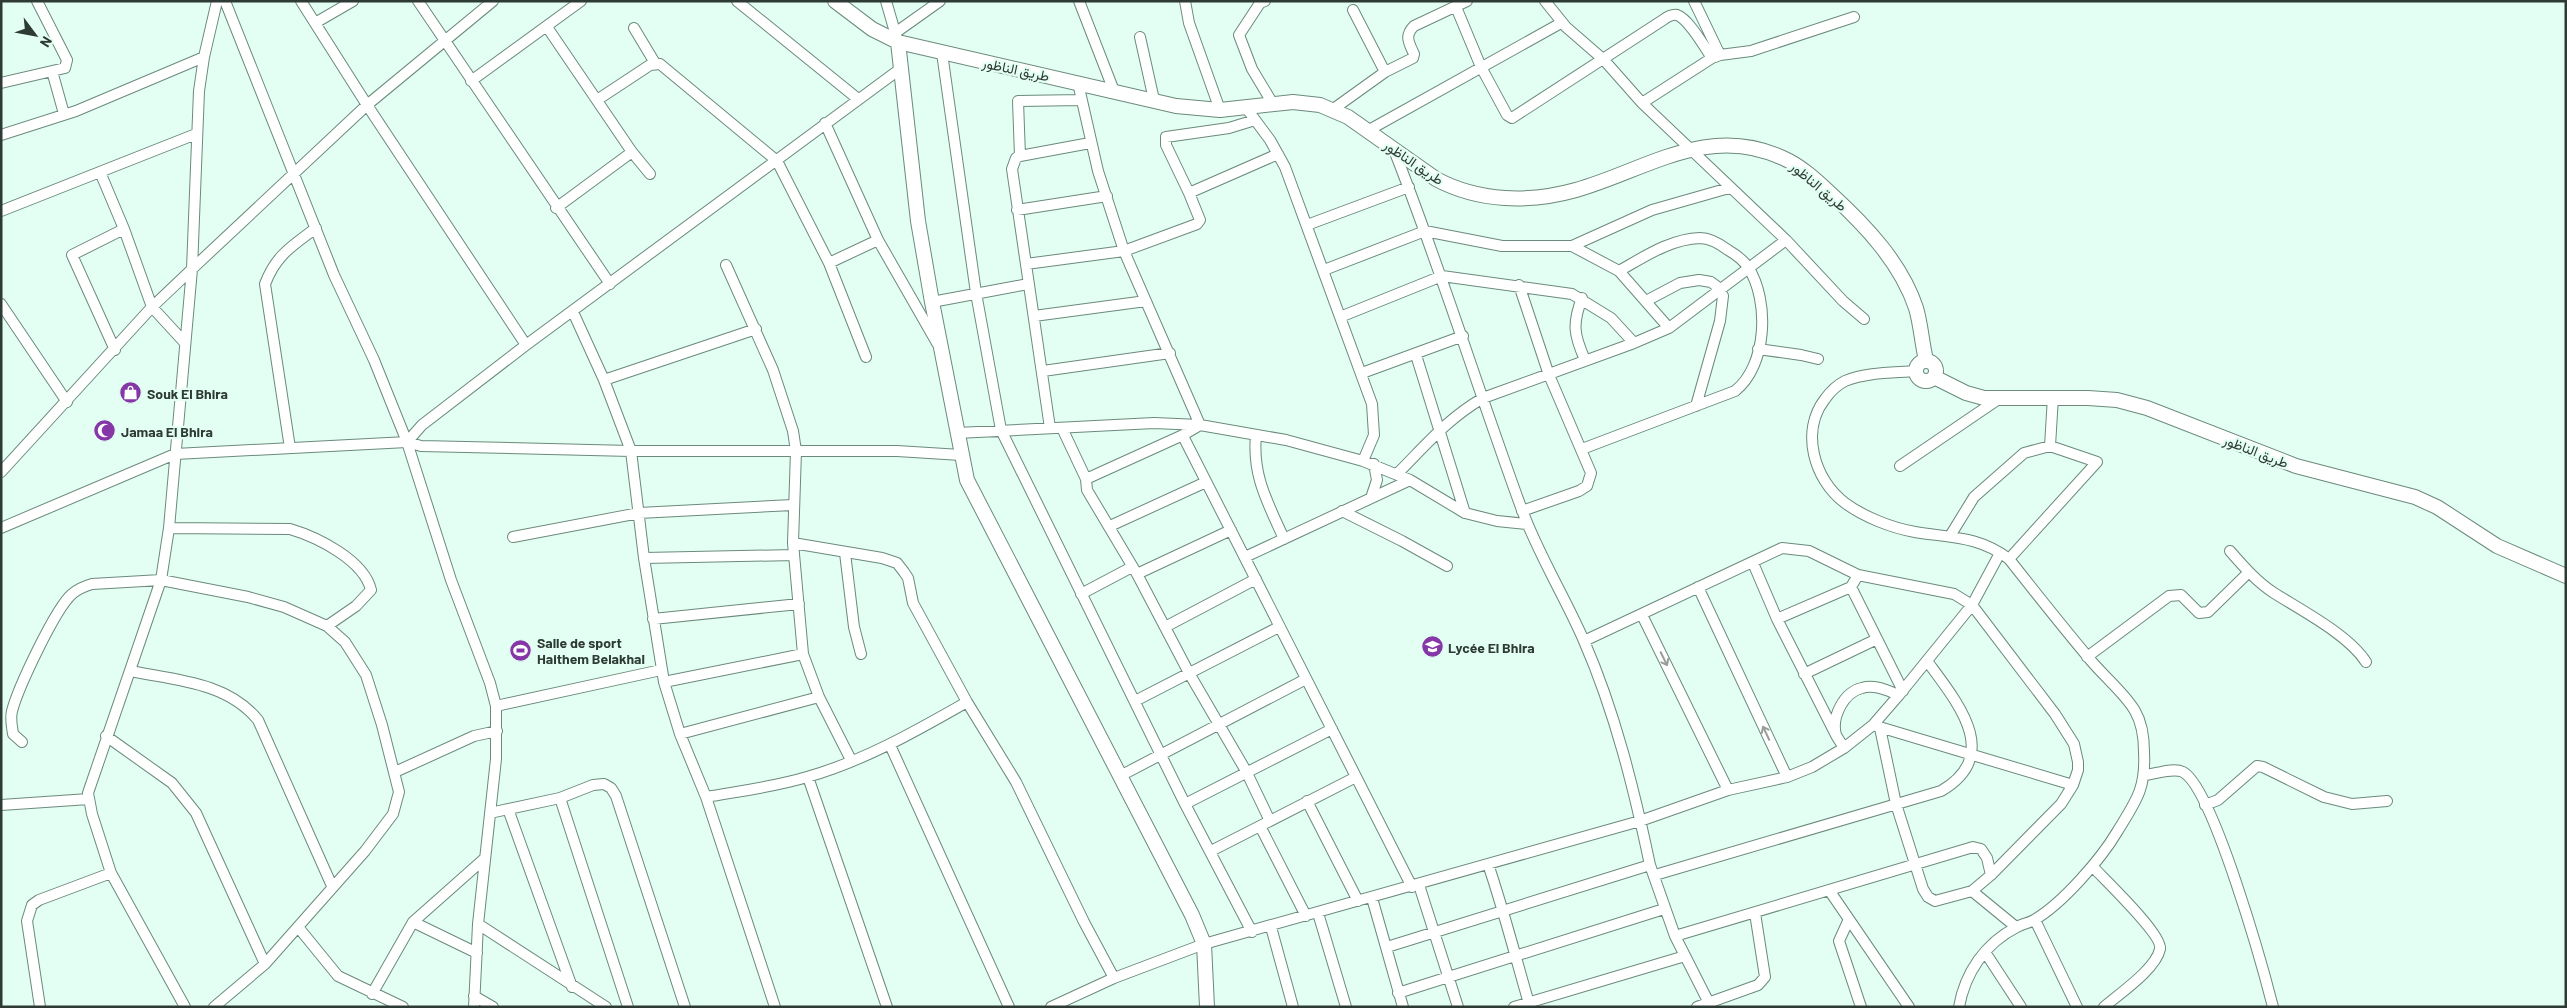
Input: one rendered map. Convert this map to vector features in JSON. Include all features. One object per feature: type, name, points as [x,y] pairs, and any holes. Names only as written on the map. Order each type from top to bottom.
[{"type":"street","points":[[1,83],[65,68],[67,63],[37,1]]},
{"type":"street","points":[[185,1007],[111,872],[88,799],[88,793],[161,580],[169,528],[192,269],[196,134],[204,57],[217,1]]},
{"type":"street","points":[[225,1],[296,174],[334,275],[374,360],[408,442],[451,580],[490,683],[496,706],[497,731],[478,924],[474,1001],[493,1007]]},
{"type":"street","points":[[301,1],[367,106],[526,345]]},
{"type":"street","points":[[315,23],[353,1]]},
{"type":"street","points":[[418,1],[556,208],[610,284]]},
{"type":"street","points":[[2,470],[115,350],[152,307],[367,106],[493,1]]},
{"type":"street","points":[[471,82],[581,1]]},
{"type":"street","points":[[737,1],[858,99]]},
{"type":"street","name":"طريق الناظور","points":[[835,1],[872,29],[942,53],[1176,106],[1251,114],[1273,104],[1309,103],[1348,117],[1451,187],[1476,194],[1533,198],[1578,190],[1688,148],[1726,145],[1753,148],[1793,163],[1847,208],[1876,241],[1906,283],[1916,310],[1926,360]]},
{"type":"street","points":[[886,1],[896,37],[918,221],[967,480],[1192,915],[1204,944],[1207,1007]]},
{"type":"street","points":[[896,37],[940,1]]},
{"type":"street","points":[[1079,1],[1114,91]]},
{"type":"street","points":[[1185,1],[1189,23],[1220,110]]},
{"type":"street","points":[[1332,110],[1385,72],[1412,58],[1414,54],[1407,39],[1411,28],[1466,1]]},
{"type":"street","points":[[1545,1],[1561,22],[1604,60],[1642,103],[1729,188],[1786,240],[1864,320]]},
{"type":"street","points":[[1694,1],[1716,56]]},
{"type":"street","points":[[1262,2],[1242,30],[1240,41],[1252,69],[1273,104]]},
{"type":"street","points":[[1456,7],[1481,67],[1507,115],[1512,118],[1672,15],[1683,18],[1716,56]]},
{"type":"street","points":[[1353,10],[1385,72]]},
{"type":"street","points":[[1642,103],[1716,56],[1751,51],[1854,17]]},
{"type":"street","points":[[1369,130],[1561,22]]},
{"type":"street","points":[[547,27],[632,152],[650,174]]},
{"type":"street","points":[[634,28],[655,63],[664,67],[777,160],[829,263],[866,357]]},
{"type":"street","points":[[1140,37],[1154,100]]},
{"type":"street","points":[[942,53],[976,293],[1001,430],[1161,756],[1185,804],[1212,851],[1252,932]]},
{"type":"street","points":[[1,135],[64,114],[204,57]]},
{"type":"street","points":[[597,100],[655,63]]},
{"type":"street","points":[[408,442],[422,425],[526,345],[900,69]]},
{"type":"street","points":[[52,71],[64,114]]},
{"type":"street","points":[[1078,83],[1090,143],[1124,250],[1200,425]]},
{"type":"street","points":[[1020,156],[1018,101],[1081,100]]},
{"type":"street","points":[[1026,264],[1124,250],[1199,222],[1189,194],[1166,145],[1166,137],[1229,128],[1251,114],[1278,154],[1362,373],[1375,415],[1374,435],[1363,461]]},
{"type":"street","points":[[825,123],[878,240],[942,351]]},
{"type":"street","points":[[1,211],[196,134]]},
{"type":"street","points":[[1050,428],[1012,169],[1016,158],[1020,156],[1090,143]]},
{"type":"street","points":[[1394,150],[1442,276],[1527,524],[1584,641],[1614,723],[1650,865],[1655,875],[1664,909],[1675,936],[1710,1005]]},
{"type":"street","points":[[556,208],[632,152]]},
{"type":"street","points":[[1189,194],[1278,154]]},
{"type":"street","points":[[100,172],[124,228],[152,307],[185,342]]},
{"type":"street","points":[[1307,226],[1408,187]]},
{"type":"street","points":[[1324,270],[1425,231],[1502,246],[1572,246],[1652,210],[1729,188]]},
{"type":"street","points":[[1017,210],[1107,196]]},
{"type":"street","points":[[115,350],[72,260],[72,255],[124,228]]},
{"type":"street","points":[[290,448],[265,284],[271,268],[283,252],[316,228]]},
{"type":"street","points":[[1582,449],[1735,391],[1745,383],[1762,335],[1762,303],[1748,267],[1738,256],[1722,245],[1701,238],[1673,242],[1619,271]]},
{"type":"street","points":[[829,263],[878,240]]},
{"type":"street","points":[[1397,474],[1460,411],[1483,398],[1549,375],[1669,328],[1719,288],[1786,240]]},
{"type":"street","points":[[1572,246],[1619,271],[1669,328]]},
{"type":"street","points":[[726,265],[756,329],[784,400],[793,430],[796,451],[793,543],[803,654],[818,697],[851,760]]},
{"type":"street","points":[[1340,317],[1442,276],[1519,285],[1572,294],[1582,298],[1610,318],[1634,343]]},
{"type":"street","points":[[1646,301],[1680,284],[1699,280],[1711,282],[1719,288],[1723,296],[1720,321],[1696,406]]},
{"type":"street","points":[[932,302],[1028,284]]},
{"type":"street","points":[[1519,285],[1549,375],[1591,472],[1587,486],[1566,497],[1522,510]]},
{"type":"street","points":[[1582,298],[1575,315],[1574,333],[1585,360]]},
{"type":"street","points":[[1034,316],[1146,301]]},
{"type":"street","points":[[1,304],[67,402]]},
{"type":"street","points":[[573,312],[604,380],[630,451],[644,558],[664,682],[680,734],[706,797],[775,1007]]},
{"type":"street","points":[[604,380],[756,329]]},
{"type":"street","points":[[1362,373],[1416,355],[1463,336]]},
{"type":"street","points":[[1758,349],[1801,354],[1818,360]]},
{"type":"street","points":[[1043,371],[1170,353]]},
{"type":"street","points":[[1416,355],[1465,513]]},
{"type":"street","points":[[1926,360],[1935,366],[1934,377],[1931,380],[1923,380],[1916,371],[1919,364],[1926,360]]},
{"type":"street","points":[[1916,371],[1872,374],[1843,382],[1830,392],[1821,404],[1812,424],[1811,440],[1815,459],[1829,488],[1844,503],[1860,512],[1914,532],[1950,536],[1994,548],[2009,560],[2088,657],[2135,710],[2144,741],[2145,775],[2138,796],[2093,867],[2035,920],[2016,927],[1975,963],[1963,986],[1959,1007]]},
{"type":"street","name":"طريق الناظور","points":[[1934,377],[1976,396],[2117,400],[2147,408],[2296,466],[2415,497],[2437,507],[2497,546],[2566,576]]},
{"type":"street","points":[[2050,446],[2053,397]]},
{"type":"street","points":[[1900,466],[2000,398]]},
{"type":"street","points":[[957,433],[1154,423],[1200,425],[1286,440],[1374,464],[1410,480],[1465,513],[1497,521],[1527,524]]},
{"type":"street","points":[[1086,479],[1183,435],[1200,425]]},
{"type":"street","points":[[1062,428],[1086,479],[1087,490],[1135,570],[1189,673],[1246,771],[1270,821]]},
{"type":"street","points":[[1183,435],[1356,777],[1415,886],[1458,1007]]},
{"type":"street","points":[[1256,435],[1254,459],[1259,481],[1284,539]]},
{"type":"street","points":[[1,528],[175,454],[408,442],[421,446],[630,451],[898,451],[961,455]]},
{"type":"street","points":[[1950,536],[1974,497],[2024,453],[2050,446],[2097,462],[2009,560]]},
{"type":"street","points":[[1371,498],[1377,480],[1374,464]]},
{"type":"street","points":[[1245,557],[1410,480]]},
{"type":"street","points":[[1110,526],[1206,482]]},
{"type":"street","points":[[513,538],[639,512],[793,505]]},
{"type":"street","points":[[1342,512],[1402,541],[1447,566]]},
{"type":"street","points":[[169,528],[290,529],[326,544],[363,574],[370,590],[368,596],[327,626]]},
{"type":"street","points":[[1081,594],[1231,530]]},
{"type":"street","points":[[793,543],[888,560],[897,563],[904,572],[908,578],[913,603],[967,702],[1016,782],[1084,922],[1114,978]]},
{"type":"street","points":[[1584,641],[1782,548],[1790,547],[1809,551],[1858,575],[1954,594],[1972,605],[2055,714],[2074,744],[2078,762],[2073,785],[2061,804],[1991,875],[1972,891],[1935,901],[1928,897],[1923,889],[1896,804],[1877,726]]},
{"type":"street","points":[[2230,551],[2249,572],[2273,592],[2299,607],[2345,641],[2366,662]]},
{"type":"street","points":[[845,553],[854,627],[861,654]]},
{"type":"street","points":[[1051,1007],[1114,978],[1204,944],[1271,927],[1640,821],[1728,790],[1787,778],[1812,767],[1877,726],[1901,693],[1972,605],[2000,553]]},
{"type":"street","points":[[644,558],[794,555]]},
{"type":"street","points":[[1753,563],[1777,619],[1804,674],[1844,748]]},
{"type":"street","points":[[2088,657],[2169,596],[2181,595],[2199,613],[2208,612],[2249,572]]},
{"type":"street","points":[[1777,619],[1851,587],[1858,575]]},
{"type":"street","points":[[1165,627],[1256,579]]},
{"type":"street","points":[[22,742],[13,734],[11,719],[14,706],[48,630],[66,601],[82,588],[92,584],[161,580],[248,597],[284,607],[327,626],[345,642],[366,675],[395,772],[398,792],[394,814],[365,851],[332,886],[265,964],[214,1007]]},
{"type":"street","points":[[1698,587],[1787,778]]},
{"type":"street","points":[[1851,587],[1901,693]]},
{"type":"street","points":[[653,619],[799,604]]},
{"type":"street","points":[[1642,615],[1728,790]]},
{"type":"street","points":[[1135,702],[1280,627]]},
{"type":"street","points":[[1804,674],[1877,639]]},
{"type":"street","points":[[664,682],[803,654]]},
{"type":"street","points":[[1655,875],[1941,791],[1956,782],[1967,769],[1972,754],[1973,742],[1970,728],[1955,699],[1927,661]]},
{"type":"street","points":[[496,706],[661,670]]},
{"type":"street","points":[[130,671],[210,688],[247,706],[258,720],[332,886]]},
{"type":"street","points":[[1120,776],[1306,679]]},
{"type":"street","points":[[1836,735],[1836,717],[1841,704],[1850,693],[1862,687],[1878,687],[1901,693]]},
{"type":"street","points":[[680,734],[818,697]]},
{"type":"street","points":[[706,797],[808,778],[890,745],[967,702]]},
{"type":"street","points":[[1877,726],[2073,785]]},
{"type":"street","points":[[1185,804],[1246,771],[1332,729]]},
{"type":"street","points":[[395,772],[474,736],[497,731]]},
{"type":"street","points":[[106,736],[172,784],[196,813],[265,964]]},
{"type":"street","points":[[890,745],[1010,1007]]},
{"type":"street","points":[[2205,806],[2218,800],[2257,766],[2324,796],[2352,804],[2387,801]]},
{"type":"street","points":[[2145,775],[2175,770],[2183,772],[2189,777],[2205,806],[2244,902],[2273,1007]]},
{"type":"street","points":[[1212,851],[1356,777]]},
{"type":"street","points":[[808,778],[887,1007]]},
{"type":"street","points":[[490,812],[560,798],[593,785],[604,784],[611,788],[616,796],[685,1007]]},
{"type":"street","points":[[560,798],[628,1007]]},
{"type":"street","points":[[1,806],[88,799]]},
{"type":"street","points":[[1307,801],[1358,901]]},
{"type":"street","points":[[508,809],[572,987]]},
{"type":"street","points":[[1260,826],[1306,916]]},
{"type":"street","points":[[1675,936],[1977,847],[1987,858],[1991,875]]},
{"type":"street","points":[[372,994],[413,922],[484,859]]},
{"type":"street","points":[[1488,864],[1504,909],[1514,956],[1529,1005]]},
{"type":"street","points":[[1387,947],[1650,865]]},
{"type":"street","points":[[2093,867],[2152,931],[2160,944],[2152,964],[2104,1007]]},
{"type":"street","points":[[40,1007],[27,921],[32,905],[39,900],[111,872]]},
{"type":"street","points":[[1829,890],[1909,1007]]},
{"type":"street","points":[[1972,891],[2016,927]]},
{"type":"street","points":[[1372,898],[1403,1007]]},
{"type":"street","points":[[1398,993],[1664,909]]},
{"type":"street","points":[[1318,913],[1346,1007]]},
{"type":"street","points":[[1697,1007],[1710,1005],[1758,985],[1764,977],[1756,913]]},
{"type":"street","points":[[1849,919],[1840,940],[1861,1007]]},
{"type":"street","points":[[2035,920],[2077,1007]]},
{"type":"street","points":[[413,922],[477,953]]},
{"type":"street","points":[[478,924],[572,987],[606,1007]]},
{"type":"street","points":[[298,927],[338,976],[372,994],[403,1007]]},
{"type":"street","points":[[1271,927],[1293,1007]]},
{"type":"street","points":[[1986,952],[2021,1007]]},
{"type":"street","points":[[1514,1007],[1529,1005],[1685,956]]},
{"type":"place","name":"Souk El Bhira","points":[[131,393]]},
{"type":"place","name":"Jamaa El Bhira","points":[[105,431]]},
{"type":"place","name":"Lycée El Bhira","points":[[1432,647]]},
{"type":"place","name":"Salle de sport Haithem Belakhal","points":[[521,650]]}]
